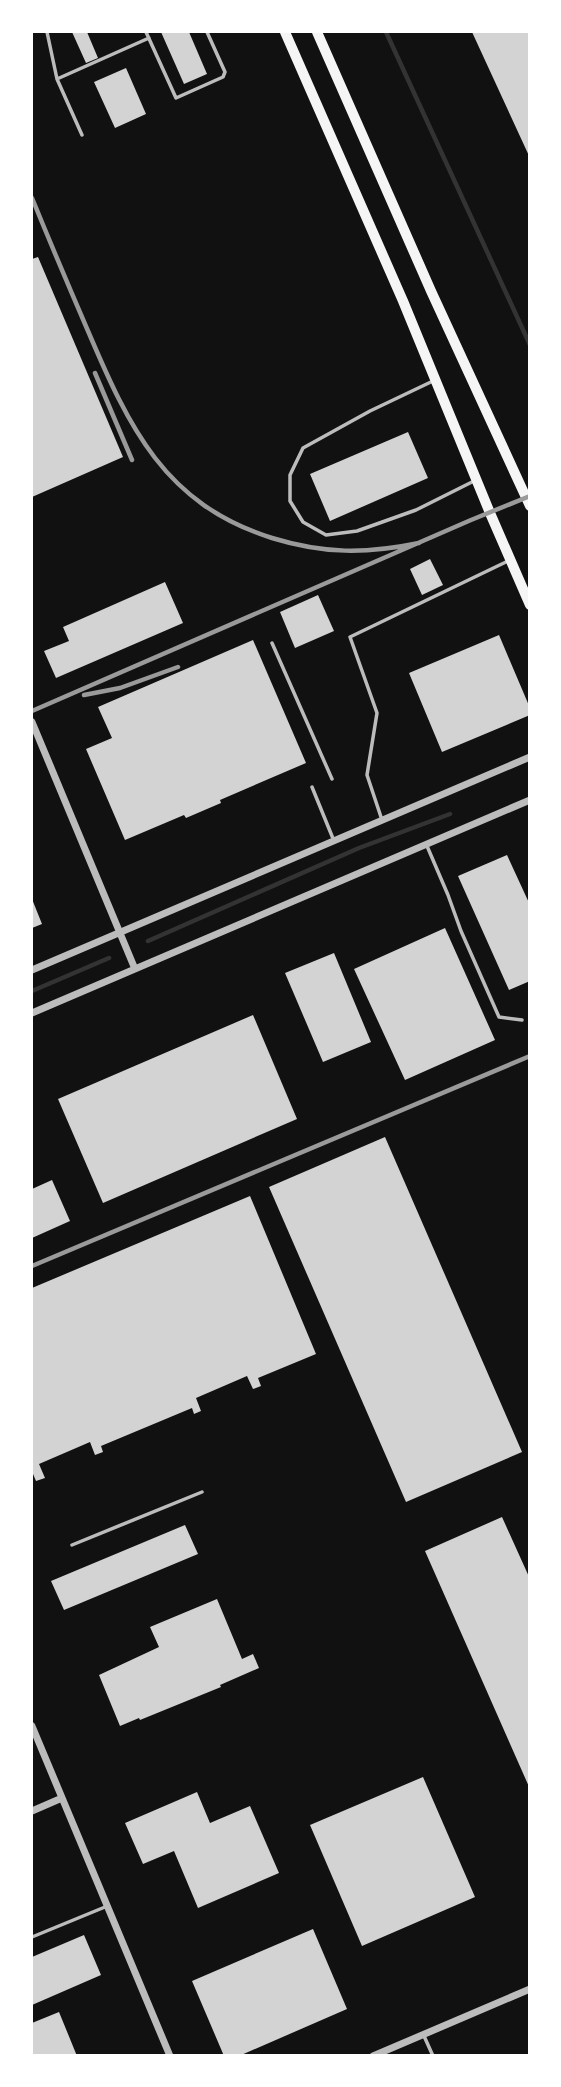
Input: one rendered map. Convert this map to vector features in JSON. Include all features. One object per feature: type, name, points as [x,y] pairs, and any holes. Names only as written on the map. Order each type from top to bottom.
[{"type":"main road","points":[[285,32],[403,301],[530,605]]},
{"type":"main road","points":[[317,32],[431,291],[530,506]]},
{"type":"street","points":[[32,722],[135,969]]},
{"type":"street","points":[[32,970],[530,757]]},
{"type":"street","points":[[32,1013],[530,800]]},
{"type":"street","points":[[32,1726],[170,2056]]},
{"type":"street","points":[[32,1811],[62,1798]]},
{"type":"street","points":[[373,2056],[530,1989]]},
{"type":"lane","points":[[47,32],[57,79],[82,135]]},
{"type":"lane","points":[[146,32],[176,98],[223,77],[225,72],[208,32]]},
{"type":"lane","points":[[57,79],[149,38]]},
{"type":"lane","points":[[435,380],[370,411],[303,448],[290,475],[290,501],[303,522],[326,535],[357,531],[416,510],[476,480]]},
{"type":"lane","points":[[382,820],[367,775],[377,713],[350,637],[510,560]]},
{"type":"lane","points":[[272,643],[332,779]]},
{"type":"lane","points":[[312,787],[334,841]]},
{"type":"lane","points":[[426,844],[499,1017],[522,1020]]},
{"type":"lane","points":[[72,1545],[202,1492]]},
{"type":"lane","points":[[32,1937],[107,1906]]},
{"type":"lane","points":[[424,2034],[433,2056]]},
{"type":"building","points":[[72,32],[87,32],[98,58],[86,63]]},
{"type":"building","points":[[161,32],[189,32],[207,74],[184,84]]},
{"type":"building","points":[[472,32],[530,32],[530,158]]},
{"type":"building","points":[[126,68],[146,114],[115,128],[94,82]]},
{"type":"building","points":[[38,257],[123,457],[32,497],[32,259]]},
{"type":"building","points":[[408,432],[428,478],[330,521],[310,474]]},
{"type":"building","points":[[430,559],[443,585],[422,595],[410,569]]},
{"type":"building","points":[[165,582],[183,623],[56,678],[44,651],[69,641],[63,627]]},
{"type":"building","points":[[318,595],[334,631],[295,648],[280,612]]},
{"type":"building","points":[[499,635],[530,708],[530,715],[442,752],[409,673]]},
{"type":"building","points":[[253,640],[306,763],[220,800],[221,803],[186,818],[184,815],[125,840],[86,749],[112,738],[98,707]]},
{"type":"building","points":[[507,855],[530,905],[530,981],[509,990],[458,876]]},
{"type":"building","points":[[32,899],[42,924],[32,928]]},
{"type":"building","points":[[445,928],[495,1040],[405,1080],[354,969]]},
{"type":"building","points":[[334,953],[371,1042],[323,1062],[285,973]]},
{"type":"building","points":[[253,1015],[297,1119],[103,1203],[58,1099]]},
{"type":"building","points":[[385,1137],[522,1452],[406,1502],[269,1187]]},
{"type":"building","points":[[52,1180],[70,1221],[32,1238],[32,1189]]},
{"type":"building","points":[[250,1196],[316,1354],[258,1378],[261,1386],[253,1389],[247,1376],[196,1398],[201,1411],[194,1414],[192,1408],[101,1446],[103,1452],[95,1455],[90,1442],[39,1464],[45,1478],[36,1481],[32,1474],[32,1288]]},
{"type":"building","points":[[502,1517],[530,1579],[530,1789],[425,1551]]},
{"type":"building","points":[[185,1525],[198,1554],[64,1610],[51,1581]]},
{"type":"building","points":[[217,1599],[242,1659],[253,1654],[259,1668],[220,1685],[221,1687],[120,1726],[99,1675],[159,1647],[150,1627]]},
{"type":"building","points":[[423,1777],[475,1897],[362,1946],[310,1825]]},
{"type":"building","points":[[197,1792],[210,1823],[250,1806],[279,1873],[198,1908],[174,1851],[143,1864],[125,1823]]},
{"type":"building","points":[[313,1929],[347,2009],[239,2056],[224,2056],[192,1981]]},
{"type":"building","points":[[84,1935],[101,1975],[32,2005],[32,1957]]},
{"type":"building","points":[[59,2012],[77,2056],[32,2056],[32,2023]]},
{"type":"waterway","points":[[386,32],[530,345]]},
{"type":"waterway","points":[[148,941],[359,848],[450,814]]},
{"type":"waterway","points":[[32,991],[109,958]]},
{"type":"railway","points":[[32,198],[119,399],[155,458],[177,483],[203,505],[235,523],[291,543],[345,551],[419,543]]},
{"type":"railway","points":[[95,373],[132,460]]},
{"type":"railway","points":[[32,711],[530,496]]},
{"type":"railway","points":[[84,695],[120,688],[178,667]]},
{"type":"railway","points":[[32,1266],[530,1056]]}]
